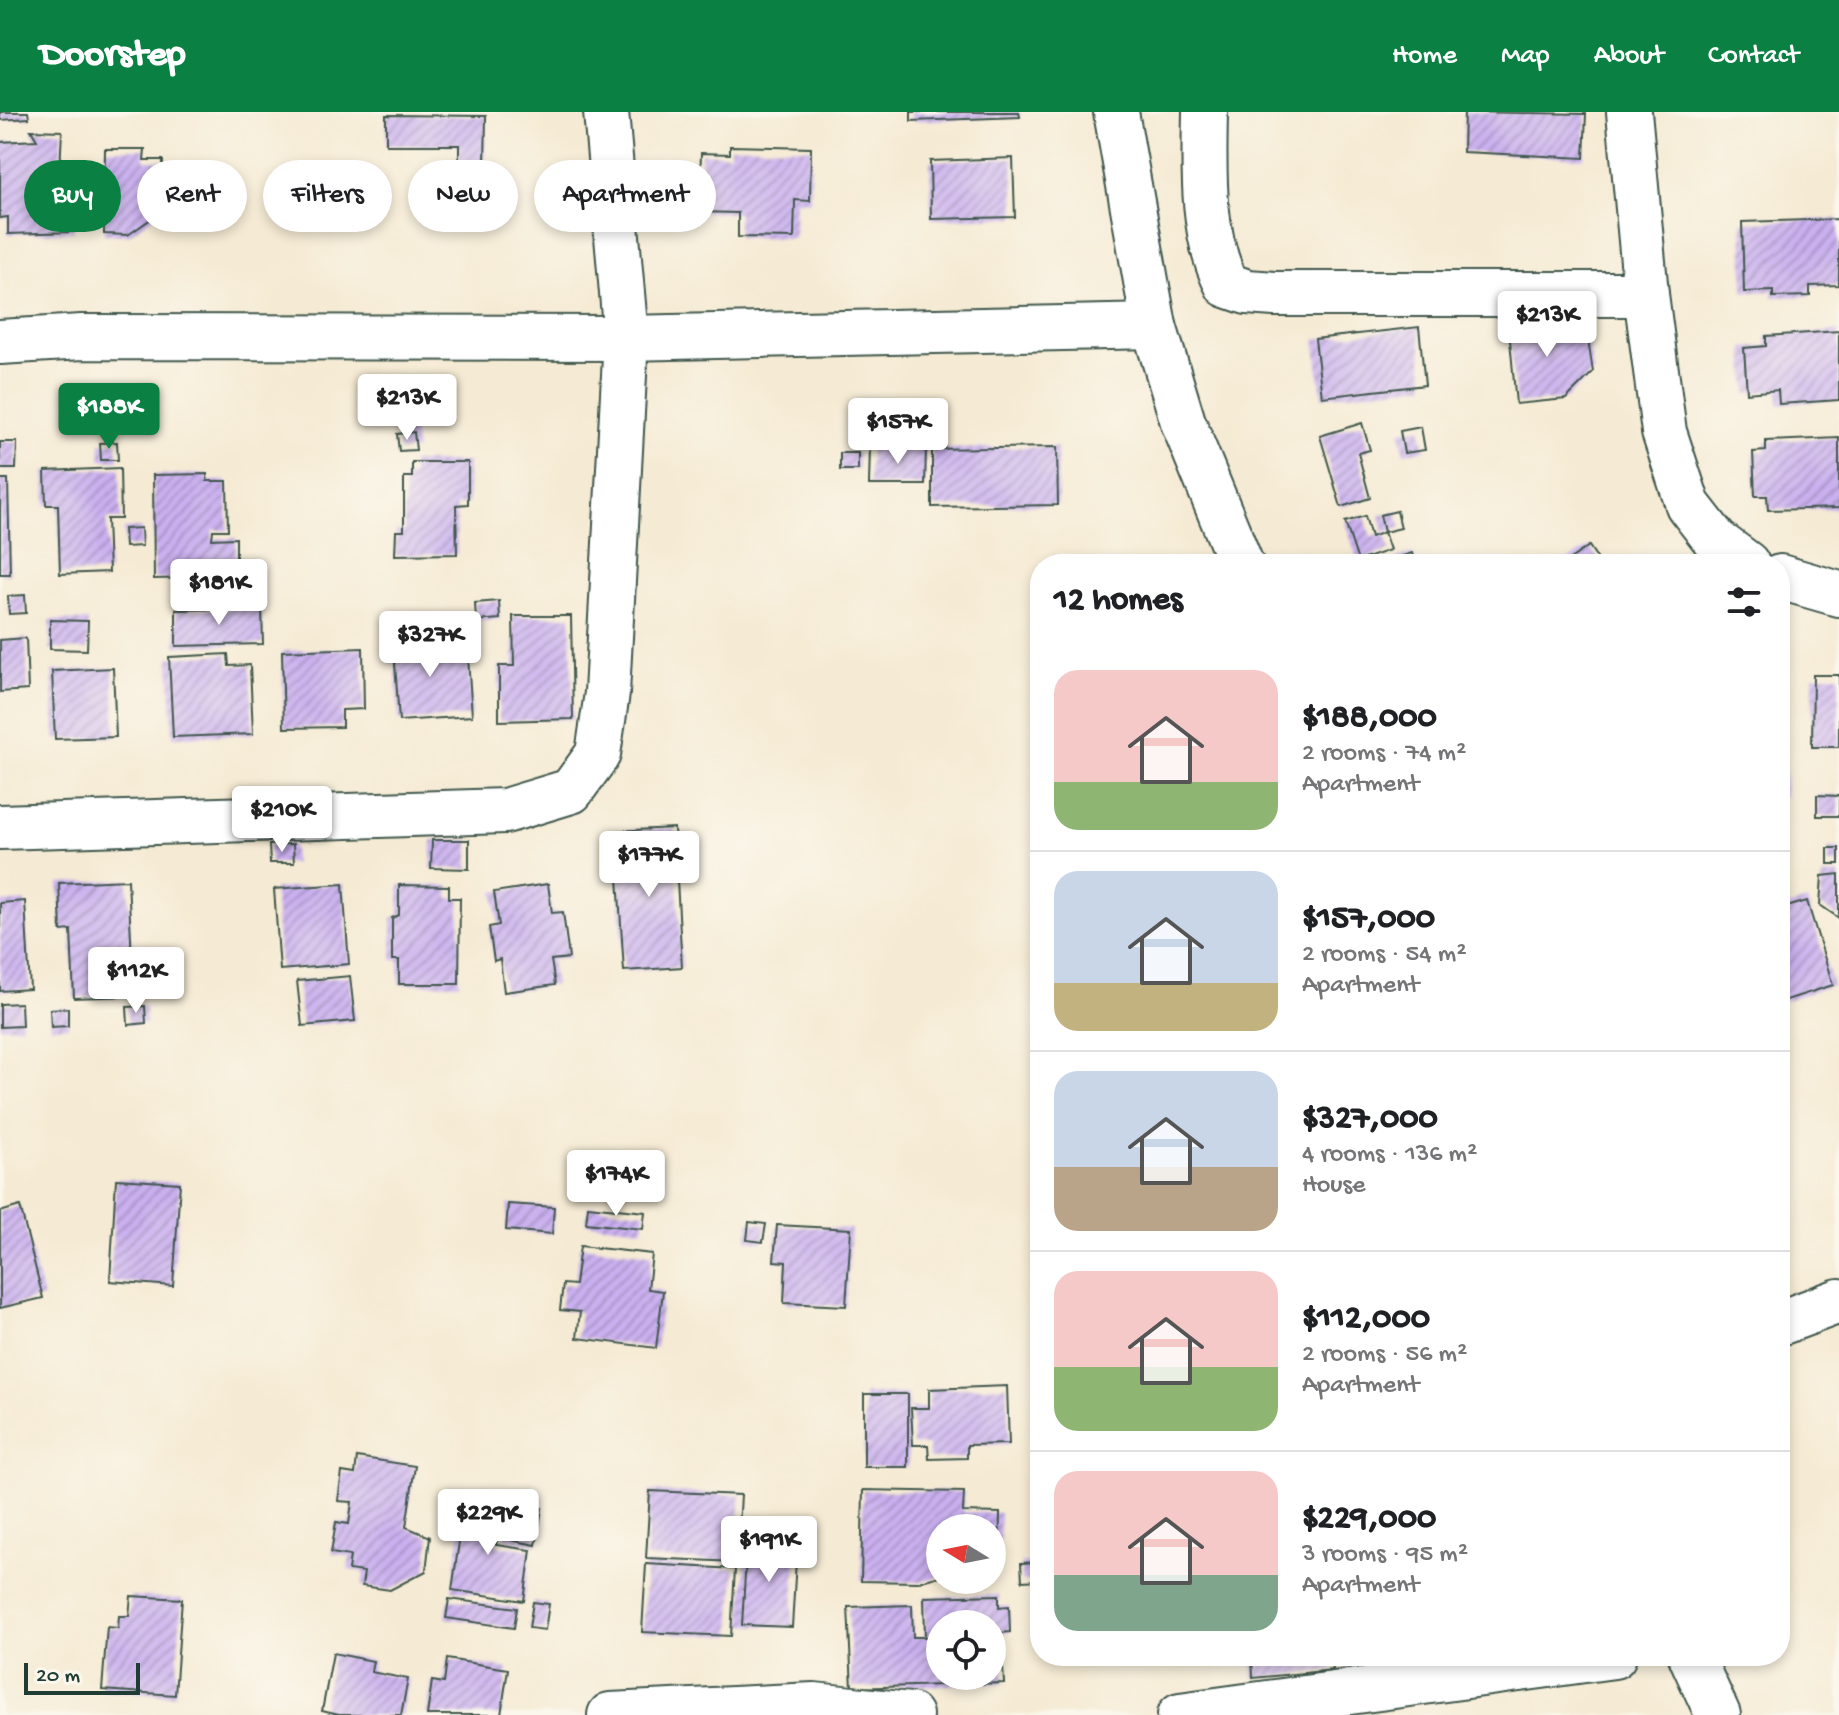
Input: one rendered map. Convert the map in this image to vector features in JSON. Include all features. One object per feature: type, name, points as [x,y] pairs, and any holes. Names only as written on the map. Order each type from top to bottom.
[{"type":"street","points":[[0,827],[505,811],[571,791],[598,754],[607,693],[626,338],[606,112]]},
{"type":"street","points":[[1116,112],[1154,326],[1183,422],[1237,554]]},
{"type":"street","points":[[1205,112],[1209,218],[1215,261],[1227,285],[1247,292],[1275,294],[1646,294]]},
{"type":"street","points":[[1629,112],[1646,294],[1664,432],[1688,505],[1716,541],[1734,554]]},
{"type":"street","points":[[0,342],[82,337],[626,338],[1154,326]]},
{"type":"street","points":[[1790,580],[1839,594]]},
{"type":"street","points":[[1790,1319],[1839,1301]]},
{"type":"street","points":[[1180,1715],[1540,1666]]},
{"type":"street","points":[[1696,1666],[1718,1715]]},
{"type":"street","points":[[610,1715],[814,1705],[910,1715]]},
{"type":"building","points":[[0,112],[28,112],[29,118],[0,120]]},
{"type":"building","points":[[911,112],[1019,112],[1020,117],[911,121]]},
{"type":"building","points":[[1464,112],[1586,114],[1584,158],[1463,152]]},
{"type":"building","points":[[386,115],[486,116],[485,160],[459,160],[459,145],[386,145]]},
{"type":"building","points":[[31,130],[62,131],[60,160],[24,160],[24,232],[74,232],[8,234],[8,217],[0,218],[0,142],[37,140]]},
{"type":"building","points":[[730,146],[811,148],[810,201],[795,200],[794,238],[738,237],[738,213],[716,212],[716,160],[701,160],[701,153],[730,154]]},
{"type":"building","points":[[105,149],[145,149],[144,160],[137,160],[137,229],[128,235],[104,234],[121,232],[121,160],[105,160]]},
{"type":"building","points":[[1013,158],[1015,217],[931,219],[930,161]]},
{"type":"building","points":[[1839,219],[1839,285],[1810,286],[1810,296],[1773,297],[1773,291],[1744,292],[1742,222]]},
{"type":"building","points":[[1554,314],[1588,339],[1593,372],[1566,399],[1516,404],[1508,319]]},
{"type":"building","points":[[1419,327],[1425,385],[1322,397],[1315,339]]},
{"type":"building","points":[[1839,331],[1839,400],[1779,404],[1778,390],[1747,393],[1744,348],[1766,346],[1766,336]]},
{"type":"building","points":[[1362,423],[1370,450],[1358,453],[1370,498],[1341,507],[1320,436]]},
{"type":"building","points":[[1421,427],[1425,450],[1404,453],[1400,431]]},
{"type":"building","points":[[414,432],[416,450],[399,451],[397,434]]},
{"type":"building","points":[[1839,438],[1839,508],[1768,510],[1767,496],[1755,496],[1753,452],[1766,451],[1766,441]]},
{"type":"building","points":[[0,442],[17,442],[16,469],[0,469]]},
{"type":"building","points":[[117,442],[118,460],[101,460],[100,443]]},
{"type":"building","points":[[870,447],[926,447],[925,485],[869,485]]},
{"type":"building","points":[[1057,447],[1058,505],[932,507],[932,449]]},
{"type":"building","points":[[840,453],[858,453],[858,470],[840,470]]},
{"type":"building","points":[[412,462],[468,462],[468,504],[456,505],[457,554],[395,555],[396,531],[404,531],[404,477],[412,477]]},
{"type":"building","points":[[120,468],[121,519],[107,519],[109,572],[60,574],[58,505],[46,505],[45,471]]},
{"type":"building","points":[[207,474],[207,481],[227,481],[228,530],[213,530],[212,539],[236,538],[236,568],[196,569],[196,578],[154,579],[153,475]]},
{"type":"building","points":[[0,479],[8,479],[10,574],[0,574]]},
{"type":"building","points":[[1397,511],[1401,528],[1384,532],[1380,515]]},
{"type":"building","points":[[1365,516],[1371,537],[1384,532],[1390,550],[1378,554],[1356,554],[1345,522]]},
{"type":"building","points":[[141,528],[142,546],[125,547],[124,529]]},
{"type":"building","points":[[1589,546],[1594,554],[1577,554]]},
{"type":"building","points":[[25,595],[26,613],[9,614],[8,596]]},
{"type":"building","points":[[499,601],[500,619],[476,621],[475,603]]},
{"type":"building","points":[[262,608],[263,644],[176,646],[176,610]]},
{"type":"building","points":[[513,616],[571,616],[573,719],[499,721],[499,666],[514,666]]},
{"type":"building","points":[[50,620],[88,621],[87,650],[50,649]]},
{"type":"building","points":[[440,631],[442,659],[468,657],[472,716],[399,721],[393,634]]},
{"type":"building","points":[[26,638],[28,690],[0,692],[0,640]]},
{"type":"building","points":[[363,648],[364,709],[342,710],[342,727],[284,728],[282,651]]},
{"type":"building","points":[[228,654],[229,666],[250,665],[253,734],[173,737],[169,657]]},
{"type":"building","points":[[113,668],[116,737],[55,739],[52,671]]},
{"type":"building","points":[[1813,675],[1839,675],[1839,747],[1812,747]]},
{"type":"building","points":[[1817,795],[1839,796],[1839,816],[1817,816]]},
{"type":"building","points":[[674,828],[682,967],[624,971],[615,831]]},
{"type":"building","points":[[432,840],[469,840],[469,869],[431,868]]},
{"type":"building","points":[[293,844],[294,863],[270,863],[269,845]]},
{"type":"building","points":[[1828,848],[1839,848],[1839,864],[1828,864]]},
{"type":"building","points":[[1839,874],[1839,918],[1820,905],[1822,876]]},
{"type":"building","points":[[128,880],[132,959],[142,958],[144,985],[127,986],[128,996],[74,998],[71,930],[61,931],[59,883]]},
{"type":"building","points":[[343,884],[349,964],[280,970],[274,889]]},
{"type":"building","points":[[548,884],[552,913],[563,912],[569,958],[551,960],[555,985],[504,992],[500,959],[494,961],[489,927],[499,925],[494,892]]},
{"type":"building","points":[[399,885],[449,886],[449,898],[460,898],[459,984],[399,984],[399,960],[392,960],[392,918],[399,915]]},
{"type":"building","points":[[25,901],[30,989],[0,991],[0,903]]},
{"type":"building","points":[[1807,901],[1833,985],[1790,999],[1790,906]]},
{"type":"building","points":[[350,976],[355,1021],[302,1026],[297,981]]},
{"type":"building","points":[[21,1003],[22,1026],[0,1027],[0,1004]]},
{"type":"building","points":[[145,1006],[146,1023],[128,1025],[127,1007]]},
{"type":"building","points":[[68,1008],[68,1026],[51,1027],[50,1009]]},
{"type":"building","points":[[116,1179],[180,1183],[173,1286],[110,1281]]},
{"type":"building","points":[[508,1204],[554,1207],[552,1234],[506,1230]]},
{"type":"building","points":[[20,1206],[43,1298],[0,1308],[0,1212]]},
{"type":"building","points":[[588,1206],[645,1212],[643,1229],[586,1223]]},
{"type":"building","points":[[749,1222],[766,1224],[763,1242],[747,1240]]},
{"type":"building","points":[[777,1225],[851,1229],[846,1306],[784,1303],[786,1262],[774,1261]]},
{"type":"building","points":[[580,1246],[652,1254],[648,1289],[663,1291],[656,1348],[577,1338],[580,1312],[560,1310],[563,1284],[575,1285]]},
{"type":"building","points":[[1007,1386],[1009,1444],[967,1445],[967,1458],[929,1459],[928,1445],[913,1445],[911,1408],[929,1408],[929,1389]]},
{"type":"building","points":[[864,1394],[908,1394],[908,1467],[864,1467]]},
{"type":"building","points":[[357,1457],[415,1466],[406,1527],[430,1537],[426,1571],[390,1590],[362,1586],[364,1572],[348,1570],[350,1556],[331,1553],[336,1522],[349,1524],[352,1502],[338,1501],[342,1472],[355,1474]]},
{"type":"building","points":[[863,1490],[964,1492],[963,1512],[1000,1513],[926,1514],[926,1580],[861,1581]]},
{"type":"building","points":[[650,1491],[741,1495],[737,1562],[646,1558]]},
{"type":"building","points":[[465,1501],[501,1506],[496,1545],[531,1550],[524,1601],[452,1590]]},
{"type":"building","points":[[512,1503],[542,1508],[536,1545],[505,1539]]},
{"type":"building","points":[[747,1540],[797,1543],[792,1627],[742,1625]]},
{"type":"building","points":[[1030,1562],[1030,1581],[1022,1581],[1021,1563]]},
{"type":"building","points":[[646,1564],[735,1569],[731,1636],[642,1632]]},
{"type":"building","points":[[999,1595],[999,1607],[1009,1606],[1010,1632],[1006,1632],[1006,1610],[926,1610],[926,1686],[852,1688],[848,1607],[912,1605],[913,1637],[925,1637],[924,1597]]},
{"type":"building","points":[[131,1596],[182,1599],[175,1695],[102,1690],[107,1627],[118,1628],[119,1616],[129,1616]]},
{"type":"building","points":[[449,1599],[517,1608],[514,1628],[446,1618]]},
{"type":"building","points":[[533,1602],[549,1604],[545,1630],[529,1628]]},
{"type":"building","points":[[333,1653],[373,1661],[371,1672],[408,1679],[401,1715],[339,1715],[322,1711]]},
{"type":"building","points":[[447,1659],[508,1669],[501,1715],[427,1715],[432,1681],[444,1683]]},
{"type":"building","points":[[1252,1666],[1332,1666],[1333,1670],[1253,1678]]}]
